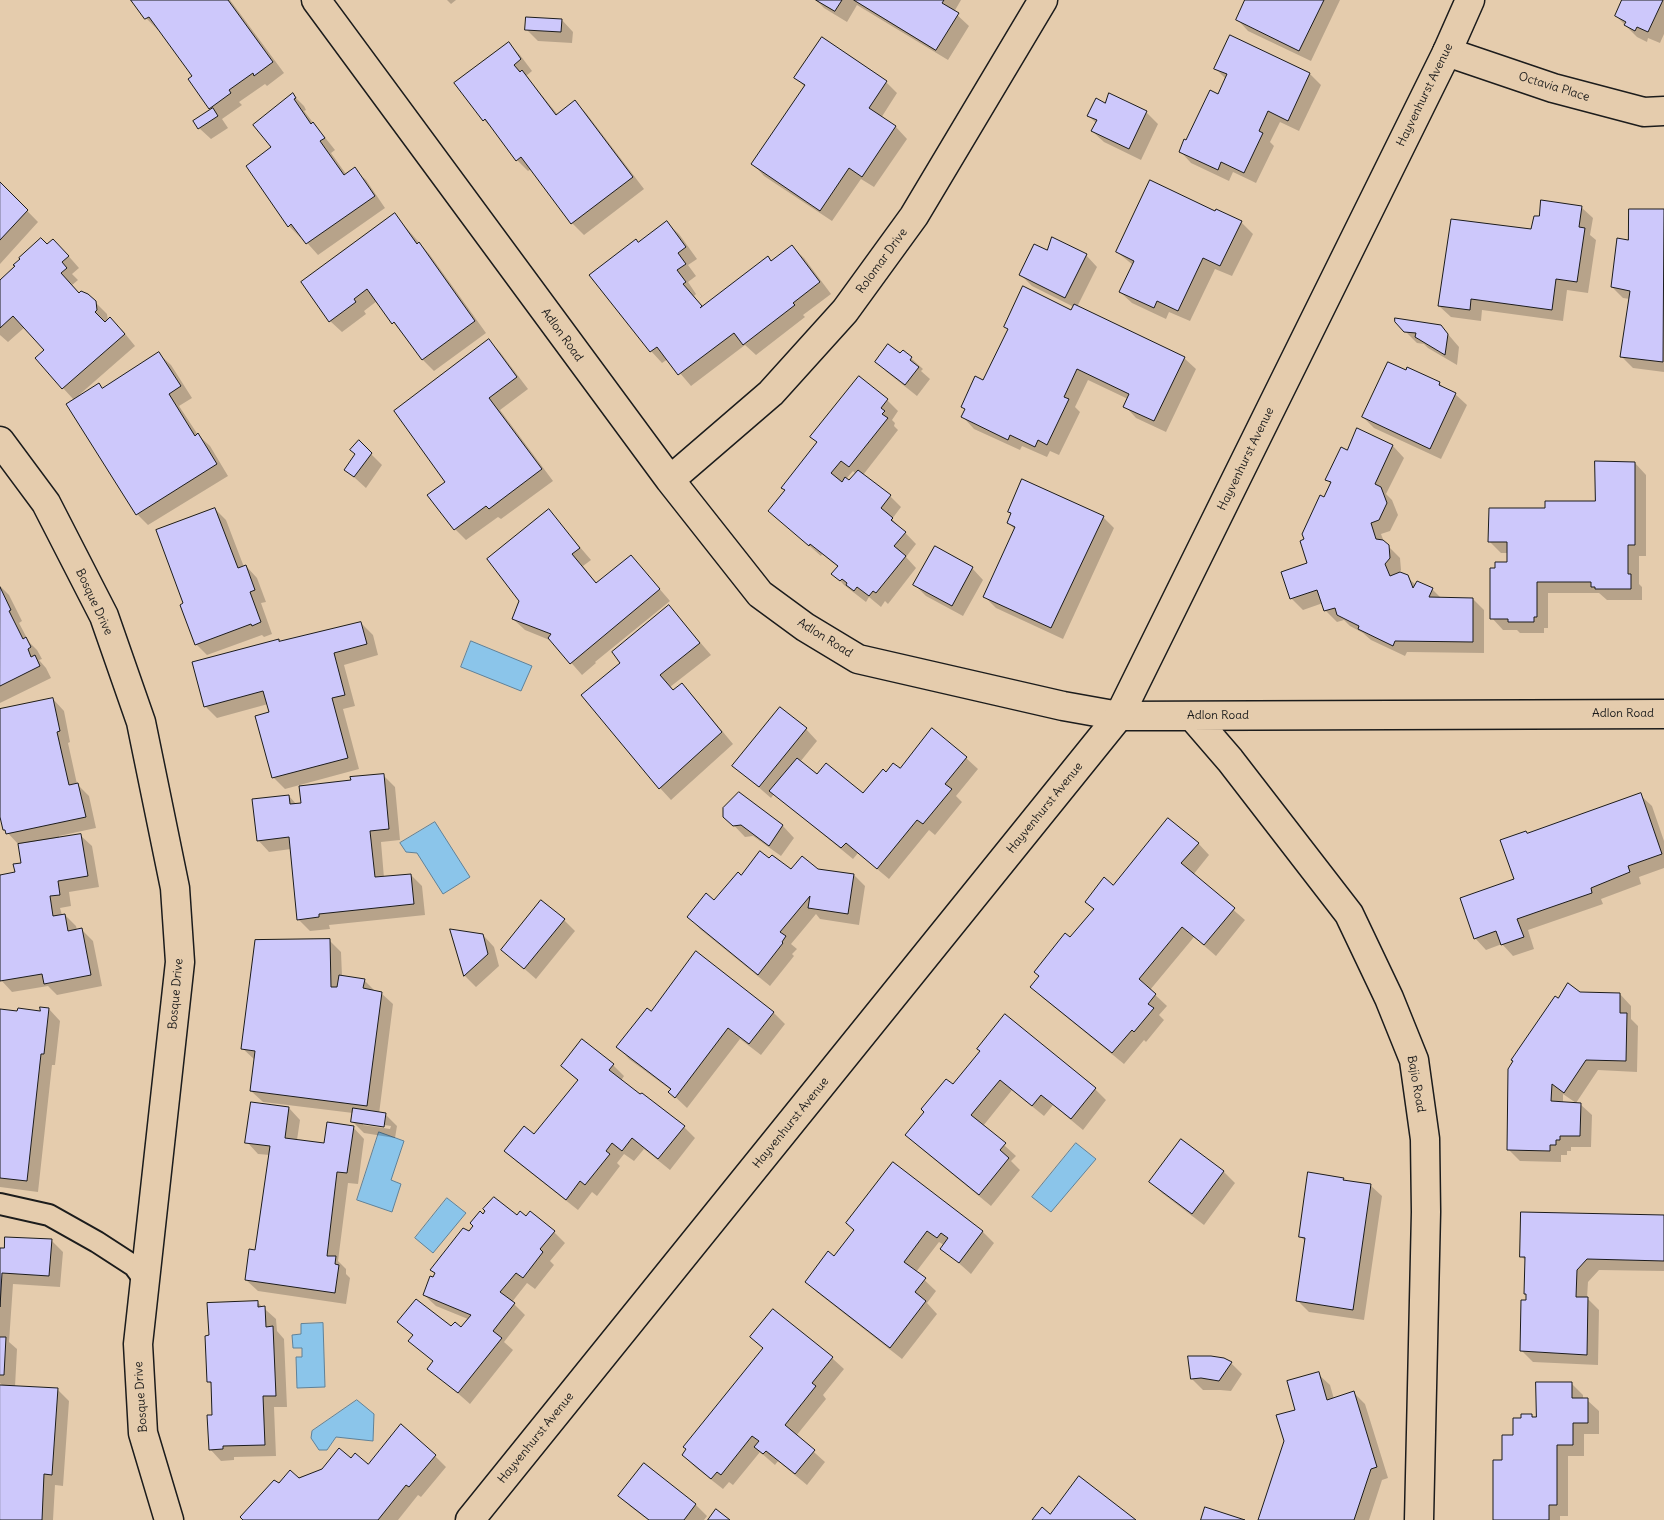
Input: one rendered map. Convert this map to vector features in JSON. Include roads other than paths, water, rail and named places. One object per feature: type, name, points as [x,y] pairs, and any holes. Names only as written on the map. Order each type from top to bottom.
[{"type":"street","name":"Adlon Road","points":[[316,0],[670,480],[760,594],[805,628],[858,659],[1062,706],[1120,716],[1664,714]]},
{"type":"street","name":"Rolomar Drive","points":[[670,480],[771,393],[845,311],[914,216],[1043,0]]},
{"type":"street","name":"Hayvenhurst Avenue","points":[[470,1520],[1120,716],[1470,0]]},
{"type":"street","name":"Octavia Place","points":[[1446,52],[1552,88],[1644,112],[1664,112]]},
{"type":"street","name":"Bosque Drive","points":[[0,442],[46,503],[104,616],[141,722],[175,888],[180,962],[138,1344],[143,1433],[169,1520]]},
{"type":"street","name":"Bajio Road","points":[[1192,716],[1230,760],[1350,914],[1389,998],[1414,1060],[1425,1139],[1426,1212],[1419,1520]]},
{"type":"lane","points":[[0,1204],[49,1215],[97,1242],[134,1266],[145,1281]]},
{"type":"water","points":[[471,641],[532,666],[521,691],[461,667]]},
{"type":"water","points":[[435,822],[470,877],[443,894],[417,853],[406,852],[400,843]]},
{"type":"water","points":[[379,1132],[404,1141],[391,1180],[401,1184],[392,1212],[357,1200]]},
{"type":"water","points":[[1076,1143],[1096,1159],[1051,1212],[1032,1197]]},
{"type":"water","points":[[447,1198],[466,1213],[433,1253],[415,1238]]},
{"type":"water","points":[[323,1323],[325,1387],[297,1388],[296,1357],[302,1357],[302,1348],[293,1348],[292,1335],[301,1334],[301,1324]]},
{"type":"water","points":[[357,1400],[374,1414],[373,1441],[336,1437],[327,1450],[319,1450],[311,1438],[312,1431]]}]
